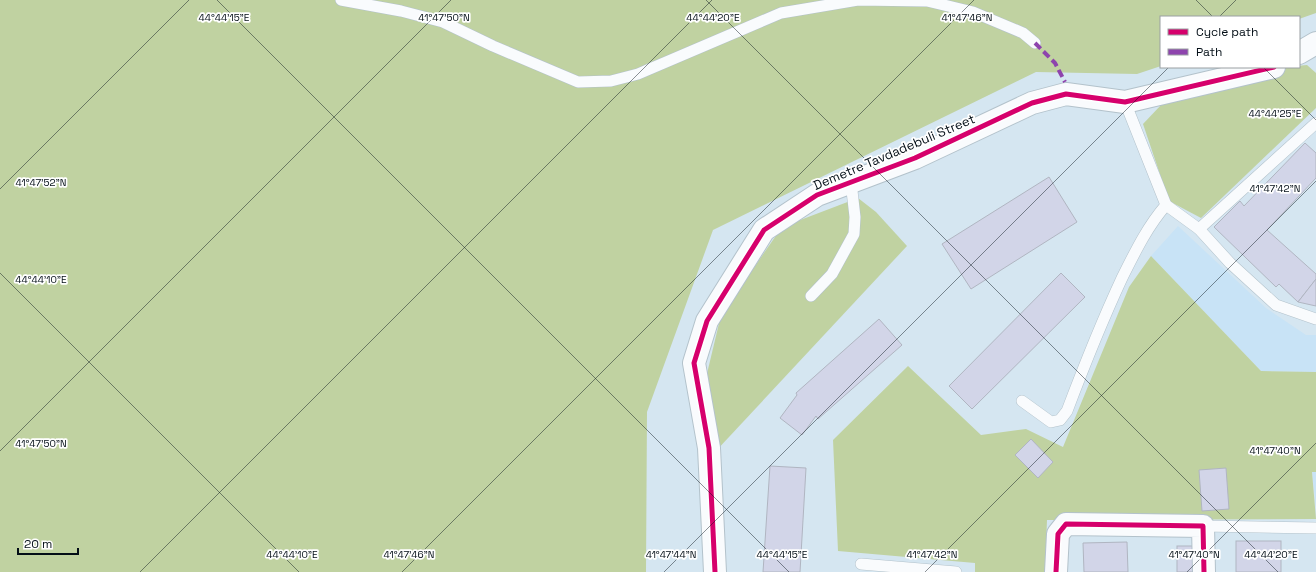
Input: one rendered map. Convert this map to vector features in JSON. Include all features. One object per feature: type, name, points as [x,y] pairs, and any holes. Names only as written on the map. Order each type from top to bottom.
[{"type":"street","points":[[1300,52],[1316,43]]},
{"type":"street","name":"Demetre Tavdadebuli Street","points":[[715,572],[709,448],[694,363],[707,321],[764,230],[817,195],[915,158],[1066,88],[1125,102],[1270,68]]},
{"type":"street","points":[[1056,572],[1058,534],[1066,524],[1203,526],[1204,572]]},
{"type":"lane","points":[[341,0],[401,11],[443,22],[493,46],[578,82],[611,81],[638,74],[781,13],[858,0],[927,1],[973,12],[1023,33],[1035,43]]},
{"type":"lane","points":[[1125,102],[1166,205],[1200,229],[1230,263],[1276,305],[1316,319]]},
{"type":"lane","points":[[1200,229],[1316,123]]},
{"type":"lane","points":[[811,296],[832,274],[854,234],[855,217],[851,182]]},
{"type":"lane","points":[[1022,401],[1051,422],[1060,420],[1067,411],[1099,328],[1138,245],[1153,220],[1166,205]]},
{"type":"lane","points":[[1203,526],[1316,528]]},
{"type":"lane","points":[[861,564],[956,572]]},
{"type":"shaded area","points":[[1178,226],[1266,308],[1306,335],[1316,335],[1316,372],[1261,371],[1151,256]]},
{"type":"shaded area","points":[[1312,472],[1316,472],[1316,506]]},
{"type":"green space","points":[[0,0],[1316,0],[1316,13],[1300,19],[1300,16],[1160,16],[1160,66],[1137,74],[1036,72],[713,230],[647,412],[646,572],[0,572]]},
{"type":"green space","points":[[1307,65],[1316,73],[1316,108],[1201,218],[1169,201],[1143,124],[1161,105],[1283,68],[1300,68],[1300,66]]},
{"type":"green space","points":[[858,198],[876,212],[907,246],[715,452],[705,382],[721,315],[782,227]]},
{"type":"green space","points":[[1151,256],[1261,371],[1316,372],[1316,472],[1312,472],[1316,519],[1047,520],[1045,572],[975,572],[975,563],[838,551],[833,440],[908,366],[981,435],[1026,429],[1063,447],[1129,287]]},
{"type":"building","points":[[1305,143],[1316,153],[1316,178],[1267,230],[1316,274],[1316,279],[1298,302],[1279,284],[1276,287],[1214,227],[1240,201],[1244,206]]},
{"type":"building","points":[[1049,177],[1077,222],[971,289],[942,244]]},
{"type":"building","points":[[1061,273],[1085,297],[972,409],[949,386]]},
{"type":"building","points":[[1316,279],[1316,306],[1298,302]]},
{"type":"building","points":[[879,319],[902,345],[818,419],[816,416],[802,435],[780,418],[797,395],[796,393]]},
{"type":"building","points":[[1031,439],[1053,462],[1038,478],[1015,455]]},
{"type":"building","points":[[770,466],[806,468],[800,572],[763,572]]},
{"type":"building","points":[[1226,468],[1229,509],[1202,511],[1199,470]]},
{"type":"building","points":[[1236,541],[1281,541],[1281,572],[1236,572]]},
{"type":"building","points":[[1127,542],[1128,572],[1084,572],[1083,543]]},
{"type":"building","points":[[1177,546],[1197,546],[1197,572],[1177,572]]},
{"type":"marked path","points":[[1035,43],[1055,63],[1065,82]]},
{"type":"cycle path","points":[[715,572],[709,448],[694,363],[707,321],[764,230],[817,195],[915,158],[1032,103],[1066,94],[1125,102],[1270,68]]},
{"type":"cycle path","points":[[1056,572],[1058,534],[1066,524],[1203,526],[1204,572]]}]
